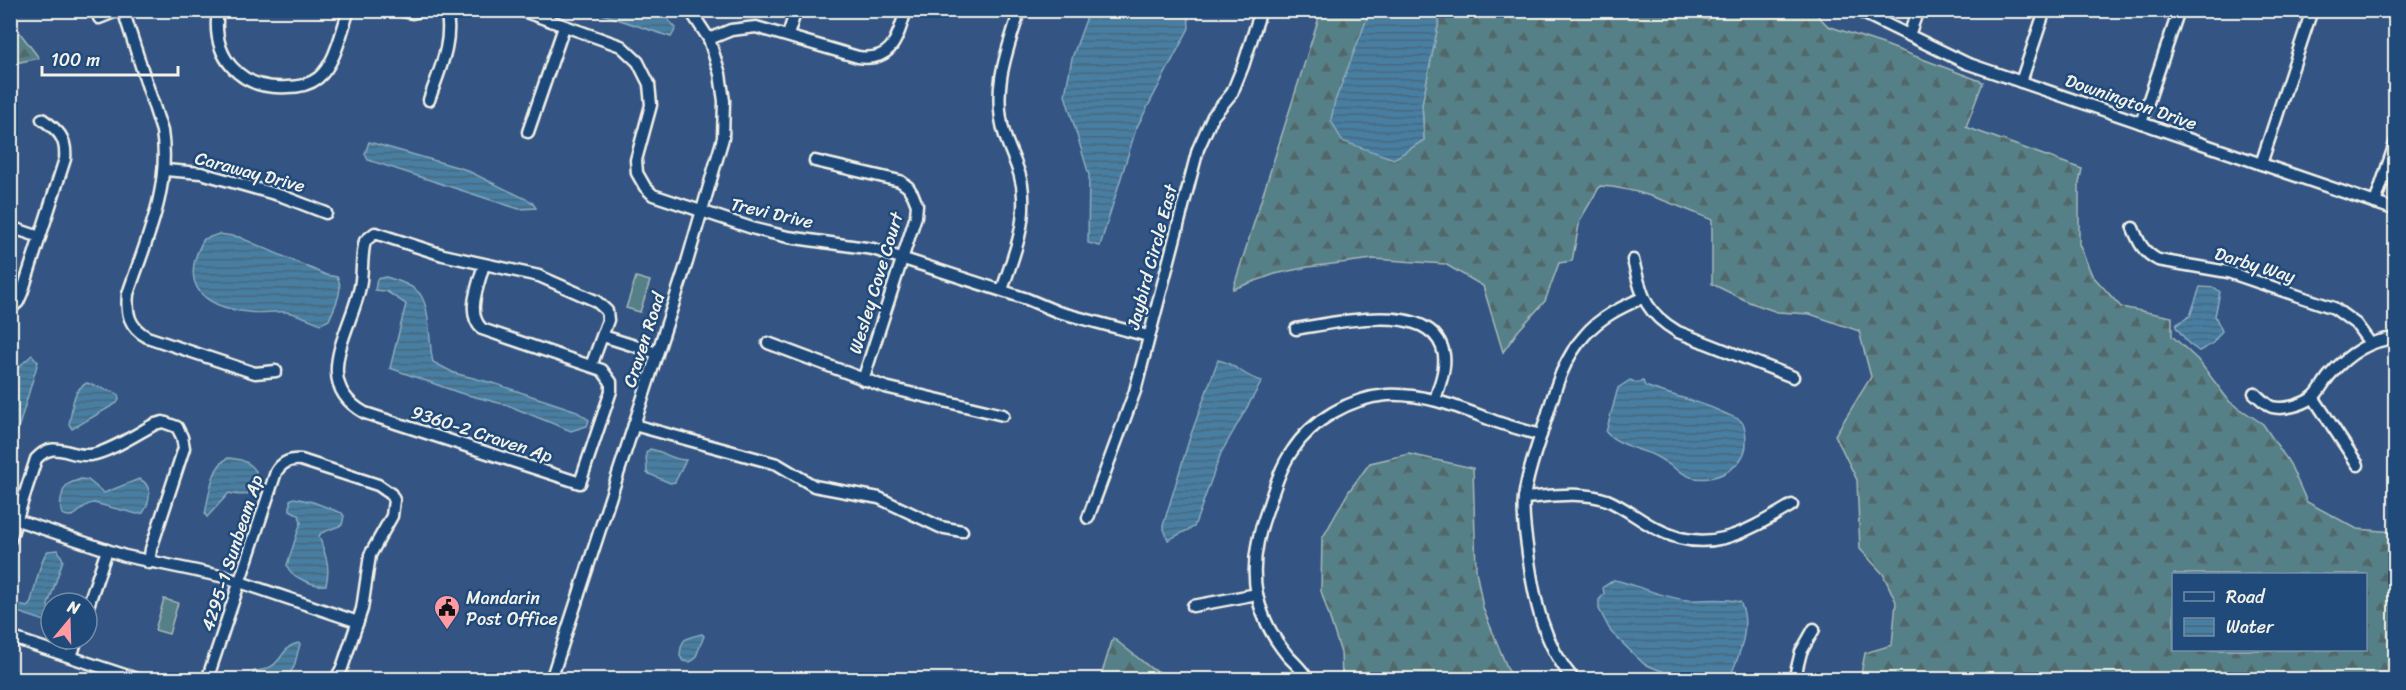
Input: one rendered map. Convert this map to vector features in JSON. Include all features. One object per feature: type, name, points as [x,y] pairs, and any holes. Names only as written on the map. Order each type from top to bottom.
[{"type":"street","points":[[99,18],[121,10],[162,131],[165,170],[158,202],[128,294],[129,319],[140,333],[147,337],[255,372],[276,371]]},
{"type":"street","points":[[218,10],[218,41],[229,64],[249,80],[273,87],[301,86],[320,76],[334,51],[349,10]]},
{"type":"street","points":[[397,10],[412,13],[427,10]]},
{"type":"street","points":[[429,100],[447,45],[449,22],[446,10]]},
{"type":"street","name":"Trevi Drive","points":[[520,10],[621,46],[638,62],[649,84],[651,105],[637,150],[637,173],[653,195],[702,213],[788,237],[849,244],[903,258],[1002,290],[1058,312],[1148,336]]},
{"type":"street","name":"Craven Road","points":[[551,680],[719,157],[725,119],[720,74],[709,39],[690,10]]},
{"type":"street","points":[[788,35],[796,10]]},
{"type":"street","points":[[709,39],[731,30],[756,27],[858,57],[875,58],[884,54],[894,43],[906,10]]},
{"type":"street","points":[[1002,290],[1023,217],[1020,175],[1006,137],[998,100],[999,81],[1020,10]]},
{"type":"street","name":"Jaybird Circle East","points":[[1088,518],[1124,423],[1198,149],[1213,116],[1232,93],[1261,10]]},
{"type":"street","points":[[1909,35],[1918,10]]},
{"type":"street","points":[[2021,82],[2045,10]]},
{"type":"street","points":[[2141,123],[2179,10]]},
{"type":"street","points":[[2261,164],[2312,10]]},
{"type":"street","name":"Downington Drive","points":[[1861,12],[1966,63],[2396,210]]},
{"type":"street","points":[[528,132],[564,27]]},
{"type":"street","points":[[10,309],[18,302],[22,293],[65,159],[66,148],[63,137],[56,128],[42,119]]},
{"type":"street","points":[[2375,203],[2396,141]]},
{"type":"street","name":"Wesley Cove Court","points":[[814,161],[890,177],[908,187],[917,205],[916,216],[903,258],[862,380]]},
{"type":"street","name":"Caraway Drive","points":[[165,170],[211,176],[282,196],[326,213]]},
{"type":"street","points":[[10,227],[40,237]]},
{"type":"street","name":"Darby Way","points":[[2133,228],[2140,246],[2147,255],[2158,260],[2228,272],[2334,308],[2356,324],[2370,343]]},
{"type":"street","name":"9360-2 Craven Ap","points":[[375,233],[443,255],[484,264],[539,276],[596,301],[607,311],[608,320],[591,366],[608,375],[611,391],[580,483],[365,413],[355,407],[341,390],[336,367],[360,289],[362,251],[368,236],[375,233]]},
{"type":"street","points":[[1633,260],[1642,298],[1663,324],[1792,377]]},
{"type":"street","points":[[484,264],[474,307],[477,324],[482,329],[591,366]]},
{"type":"street","points":[[1574,680],[1553,649],[1541,622],[1523,520],[1524,498],[1559,376],[1572,352],[1602,319],[1642,298]]},
{"type":"street","points":[[1296,328],[1353,320],[1404,319],[1417,322],[1430,329],[1444,355],[1435,400]]},
{"type":"street","points":[[603,336],[657,353]]},
{"type":"street","points":[[2254,393],[2271,406],[2285,408],[2313,398],[2329,376],[2348,358],[2370,343],[2396,339]]},
{"type":"street","points":[[768,343],[862,380],[1003,415]]},
{"type":"street","points":[[1308,680],[1275,639],[1257,594],[1254,566],[1256,547],[1278,477],[1291,451],[1317,424],[1340,409],[1363,399],[1386,395],[1407,395],[1435,400],[1541,435]]},
{"type":"street","points":[[2313,398],[2358,465]]},
{"type":"street","points":[[10,540],[36,459],[42,452],[56,448],[76,454],[96,454],[163,422],[177,427],[184,448],[151,549],[149,562]]},
{"type":"street","points":[[634,425],[777,464],[814,486],[879,498],[940,527],[962,531]]},
{"type":"street","name":"4295-1 Sunbeam Ap","points":[[207,680],[279,467],[286,461],[302,460],[386,489],[391,494],[395,507],[370,555],[358,622],[342,668],[335,680]]},
{"type":"street","points":[[1524,498],[1577,494],[1594,497],[1619,506],[1655,528],[1690,541],[1712,541],[1735,536],[1792,505]]},
{"type":"street","points":[[17,520],[149,562],[206,572],[240,582],[358,622]]},
{"type":"street","points":[[93,591],[107,550]]},
{"type":"street","points":[[1193,606],[1257,594]]},
{"type":"street","points":[[1794,680],[1801,652],[1814,629]]},
{"type":"street","points":[[10,637],[140,680]]},
{"type":"street","points":[[71,657],[73,651]]},
{"type":"green space","points":[[1674,10],[1708,20],[1712,11],[1813,11],[1828,26],[1983,82],[1966,127],[2082,169],[2079,183],[2079,244],[2092,275],[2121,307],[2172,317],[2172,336],[2198,360],[2230,402],[2263,424],[2290,464],[2307,502],[2357,529],[2395,532],[2395,679],[1860,679],[1865,653],[1892,645],[1896,602],[1883,574],[1860,549],[1857,480],[1835,435],[1871,377],[1859,331],[1810,314],[1777,312],[1749,302],[1712,284],[1712,220],[1657,198],[1615,187],[1600,186],[1580,220],[1572,261],[1559,263],[1545,301],[1503,352],[1483,286],[1445,264],[1373,259],[1308,267],[1275,274],[1233,289],[1321,11],[1370,11],[1361,36],[1424,140],[1422,104],[1441,11]]},
{"type":"green space","points":[[11,21],[39,58],[11,64]]},
{"type":"green space","points":[[636,277],[650,281],[640,312],[626,308]]},
{"type":"green space","points":[[1409,454],[1473,468],[1476,570],[1483,608],[1508,670],[1516,679],[1342,679],[1341,653],[1321,591],[1322,539],[1349,491],[1370,463]]},
{"type":"green space","points":[[164,599],[178,603],[169,634],[155,630]]},
{"type":"green space","points":[[1113,638],[1152,669],[1179,679],[1100,679]]},
{"type":"water","points":[[593,11],[660,11],[676,28],[671,37]]},
{"type":"water","points":[[1089,11],[1188,12],[1189,28],[1136,129],[1100,246],[1088,243],[1089,175],[1065,95],[1072,58]]},
{"type":"water","points":[[1370,11],[1441,11],[1422,104],[1424,140],[1394,159],[1342,141],[1331,120],[1335,101]]},
{"type":"water","points":[[369,142],[464,169],[532,202],[536,208],[519,209],[368,160],[365,154]]},
{"type":"water","points":[[219,234],[239,237],[326,275],[337,277],[339,293],[329,320],[321,324],[286,312],[253,313],[218,305],[207,299],[194,281],[193,269],[204,239]]},
{"type":"water","points":[[386,277],[409,285],[421,296],[427,313],[433,362],[454,373],[496,384],[574,410],[589,420],[587,426],[571,431],[507,405],[460,393],[390,368],[406,304],[386,291],[375,290],[377,279]]},
{"type":"water","points":[[2200,287],[2215,288],[2220,292],[2215,316],[2222,331],[2212,344],[2199,351],[2189,344],[2176,327],[2190,316]]},
{"type":"water","points":[[32,355],[38,362],[11,448],[11,374]]},
{"type":"water","points":[[1218,360],[1262,381],[1221,453],[1194,527],[1168,540],[1163,526],[1190,437]]},
{"type":"water","points":[[1630,380],[1637,383],[1643,381],[1645,386],[1704,405],[1740,420],[1746,439],[1745,451],[1741,459],[1727,472],[1700,479],[1691,477],[1651,454],[1609,436],[1606,432],[1618,388]]},
{"type":"water","points":[[87,383],[118,394],[119,399],[117,403],[72,429],[69,424],[75,395]]},
{"type":"water","points":[[650,449],[676,459],[686,460],[675,482],[670,483],[647,473],[646,453]]},
{"type":"water","points":[[228,458],[244,461],[256,471],[252,488],[247,494],[229,493],[207,517],[205,514],[214,475],[222,462]]},
{"type":"water","points":[[81,479],[88,480],[104,493],[139,479],[149,489],[143,513],[137,514],[94,503],[85,506],[72,516],[62,514],[63,491],[70,483]]},
{"type":"water","points":[[294,498],[313,502],[342,513],[344,516],[342,525],[321,533],[319,536],[328,566],[326,585],[297,577],[287,565],[301,522],[299,515],[290,510],[290,500]]},
{"type":"water","points":[[58,550],[63,560],[53,591],[39,591],[39,619],[12,610],[15,604],[27,607],[30,604],[40,567],[48,551]]},
{"type":"water","points":[[1614,580],[1678,599],[1740,602],[1745,621],[1743,641],[1729,679],[1692,679],[1669,674],[1644,664],[1611,632],[1599,609],[1599,600],[1604,594],[1603,587]]},
{"type":"water","points":[[702,634],[704,636],[695,659],[690,662],[683,661],[680,656],[685,639]]},
{"type":"water","points":[[299,643],[294,667],[286,679],[251,679],[254,671],[271,667],[287,648]]},
{"type":"place","name":"Mandarin Post Office","points":[[447,631]]}]
